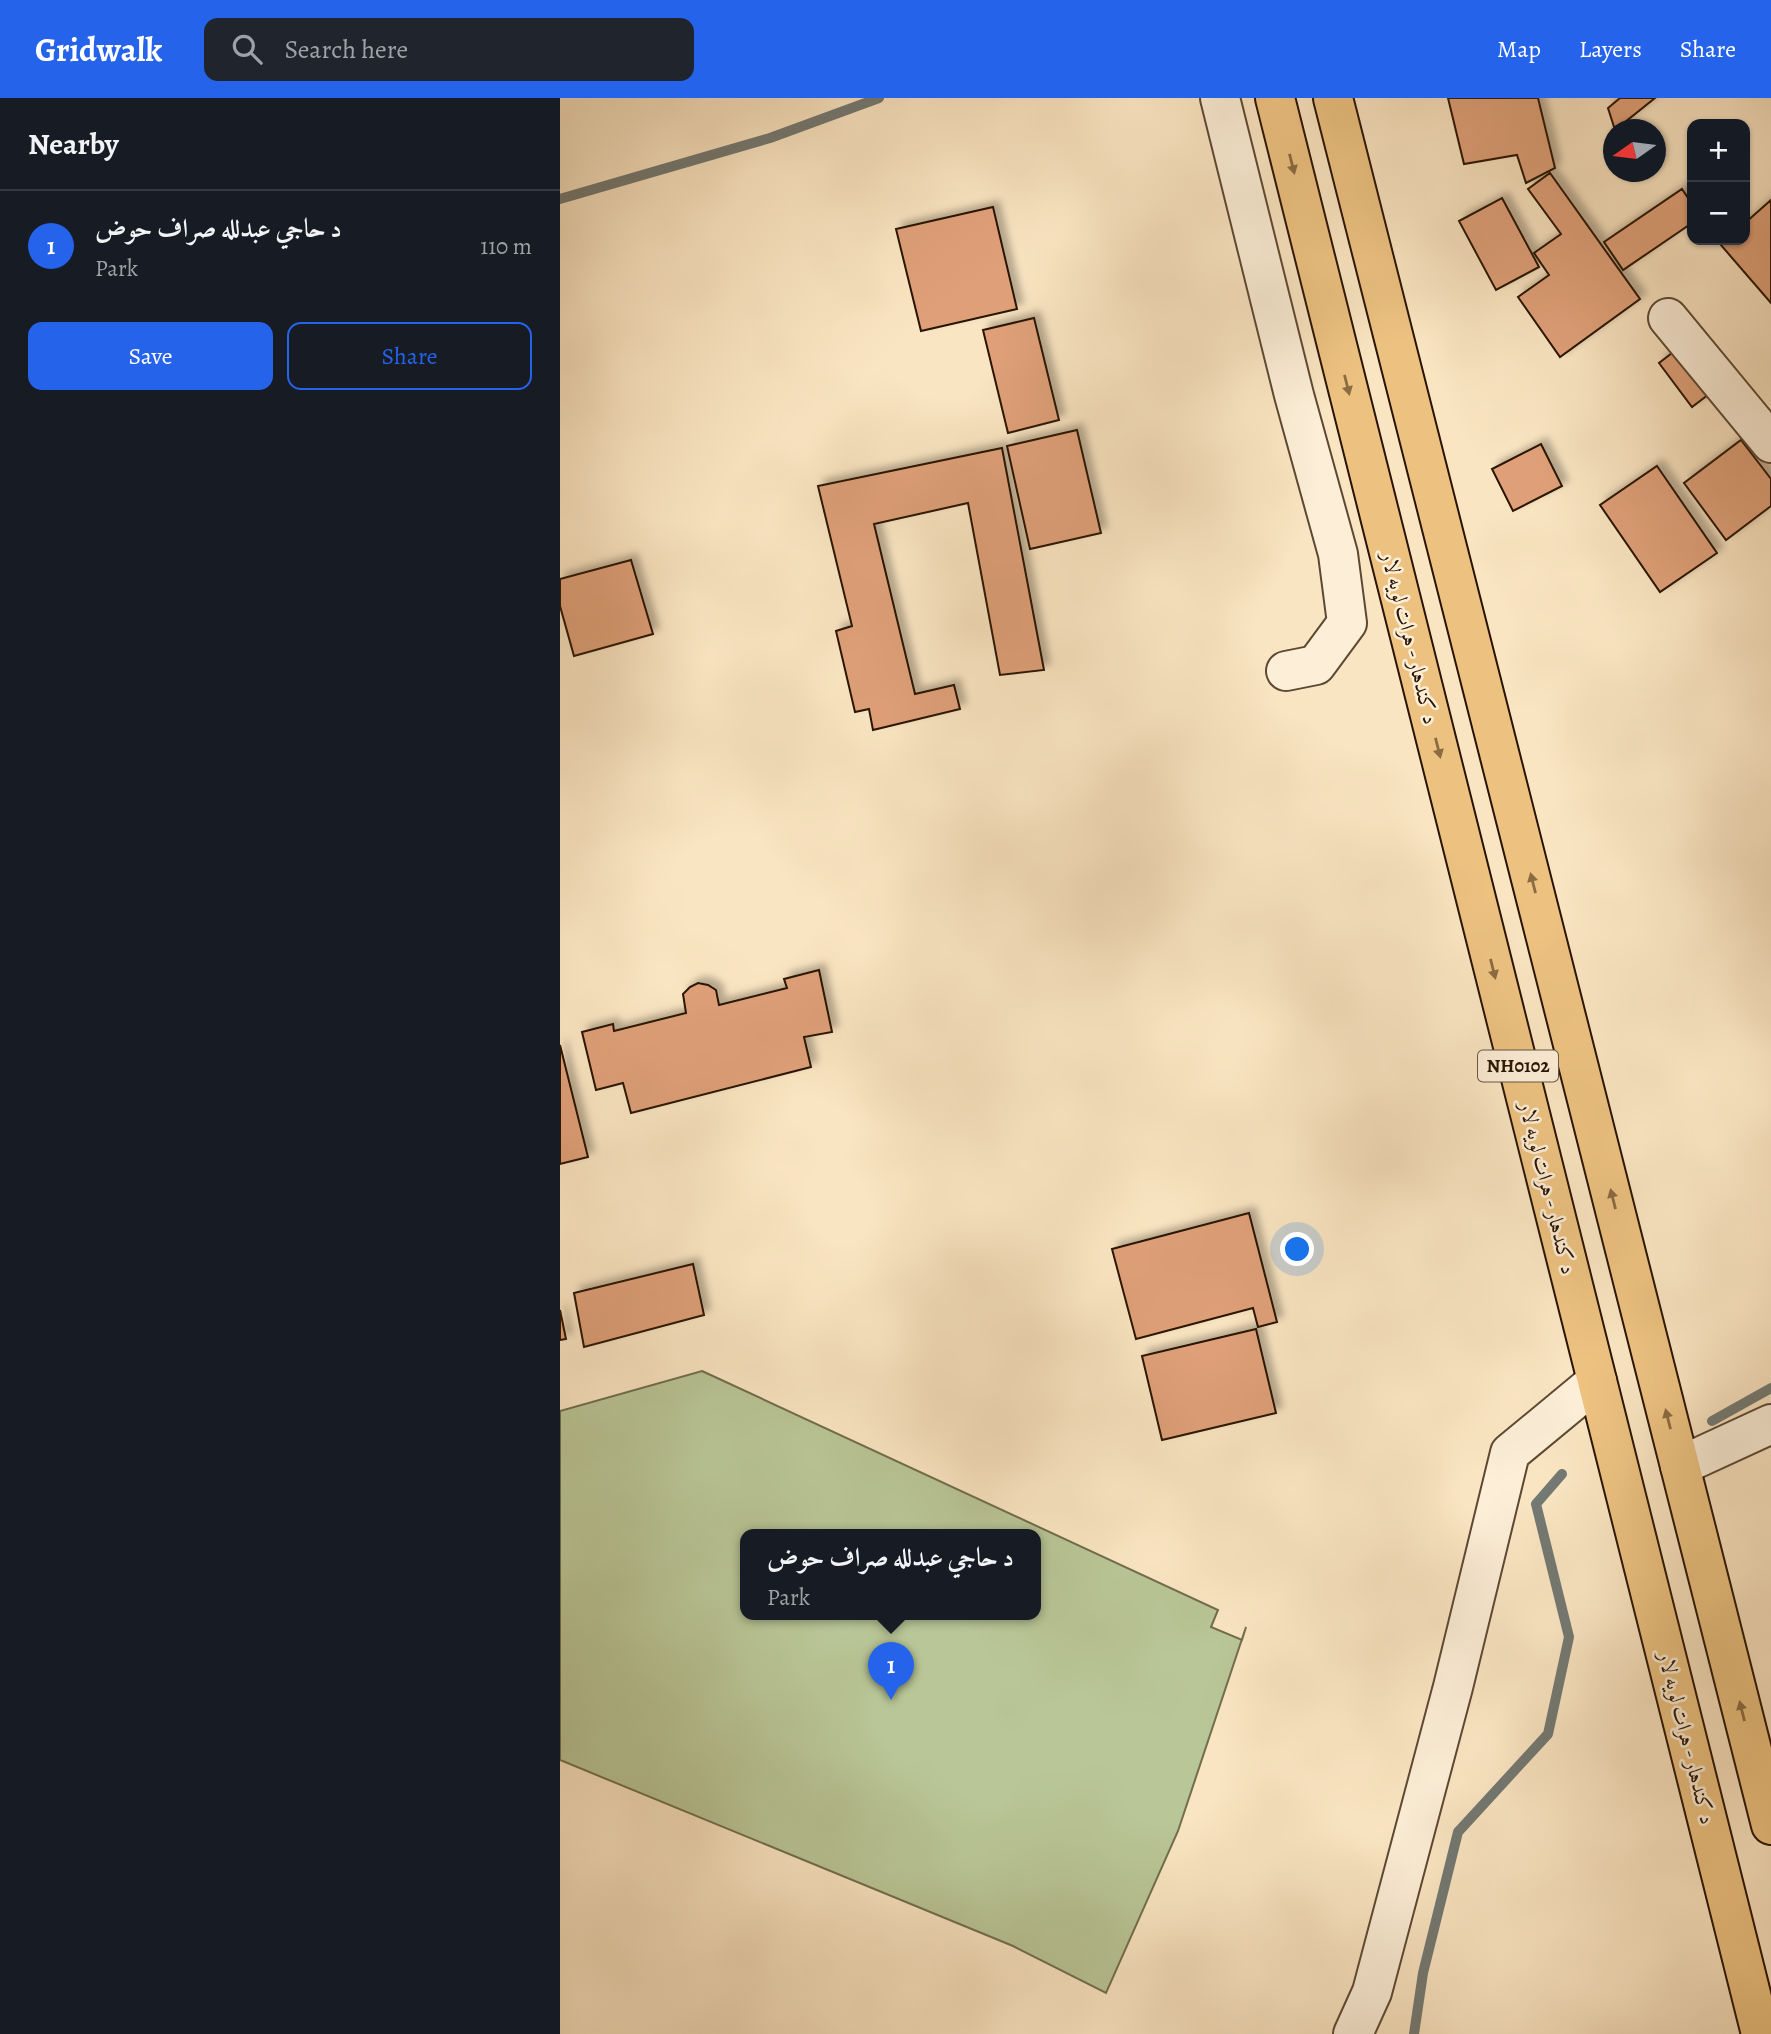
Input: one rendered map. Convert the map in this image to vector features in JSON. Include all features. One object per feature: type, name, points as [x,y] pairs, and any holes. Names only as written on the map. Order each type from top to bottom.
[{"type":"highway","name":"د کندهار - هرات لويه لار","points":[[1275,98],[1761,2034]]},
{"type":"highway","name":"NH0102","points":[[1333,98],[1771,1825]]},
{"type":"highway","points":[[1409,632],[1464,614]]},
{"type":"street","points":[[1220,98],[1294,395],[1338,554],[1347,623],[1316,665],[1286,671]]},
{"type":"street","points":[[1668,318],[1771,443]]},
{"type":"street","points":[[1353,2034],[1372,1992],[1453,1687],[1510,1453],[1597,1381]]},
{"type":"street","points":[[1680,1466],[1771,1424]]},
{"type":"street","points":[[1761,2034],[1771,2031]]},
{"type":"green space","points":[[702,1371],[1218,1610],[1211,1627],[1242,1640],[1178,1831],[1106,1993],[1013,1946],[560,1760],[560,1411]]},
{"type":"building","points":[[1448,98],[1538,98],[1555,168],[1526,183],[1517,155],[1464,164]]},
{"type":"building","points":[[1620,98],[1655,98],[1629,119],[1612,119],[1608,108]]},
{"type":"building","points":[[1550,173],[1640,299],[1560,357],[1518,297],[1549,275],[1534,253],[1561,234],[1528,189]]},
{"type":"building","points":[[1682,189],[1687,196],[1687,226],[1623,270],[1604,242]]},
{"type":"building","points":[[1502,198],[1539,267],[1496,290],[1459,221]]},
{"type":"building","points":[[1771,200],[1771,303],[1721,245],[1750,245],[1750,219]]},
{"type":"building","points":[[993,207],[1017,309],[921,331],[896,229]]},
{"type":"building","points":[[1034,318],[1059,420],[1008,433],[983,330]]},
{"type":"building","points":[[1672,353],[1717,388],[1692,407],[1659,363]]},
{"type":"building","points":[[1077,430],[1101,533],[1030,549],[1007,446]]},
{"type":"building","points":[[1741,440],[1771,479],[1771,506],[1726,540],[1684,483]]},
{"type":"building","points":[[1541,444],[1562,486],[1513,511],[1492,469]]},
{"type":"building","points":[[1002,448],[1044,670],[1000,675],[968,503],[874,524],[915,694],[954,685],[960,709],[873,730],[869,709],[855,712],[836,631],[852,626],[818,486]]},
{"type":"building","points":[[1657,466],[1717,553],[1660,592],[1600,505]]},
{"type":"building","points":[[631,560],[653,634],[574,656],[560,606],[560,579]]},
{"type":"building","points":[[819,970],[832,1032],[804,1037],[811,1067],[631,1113],[623,1083],[596,1090],[582,1032],[613,1024],[614,1031],[686,1013],[683,994],[698,983],[716,990],[719,1005],[787,988],[784,979]]},
{"type":"building","points":[[560,1045],[588,1157],[560,1164]]},
{"type":"building","points":[[1249,1213],[1277,1322],[1258,1327],[1253,1308],[1136,1339],[1112,1249]]},
{"type":"building","points":[[693,1264],[704,1315],[584,1347],[574,1293]]},
{"type":"building","points":[[560,1310],[566,1339],[560,1340]]},
{"type":"building","points":[[1256,1329],[1276,1413],[1162,1440],[1142,1356]]},
{"type":"waterway","points":[[560,199],[770,138],[879,98]]},
{"type":"waterway","points":[[1712,1421],[1771,1388]]},
{"type":"waterway","points":[[1414,2034],[1423,1973],[1458,1832],[1548,1734],[1569,1637],[1536,1504],[1562,1474]]},
{"type":"place","name":"د حاجي عبدلله صراف حوض","points":[[891,1700]]}]
